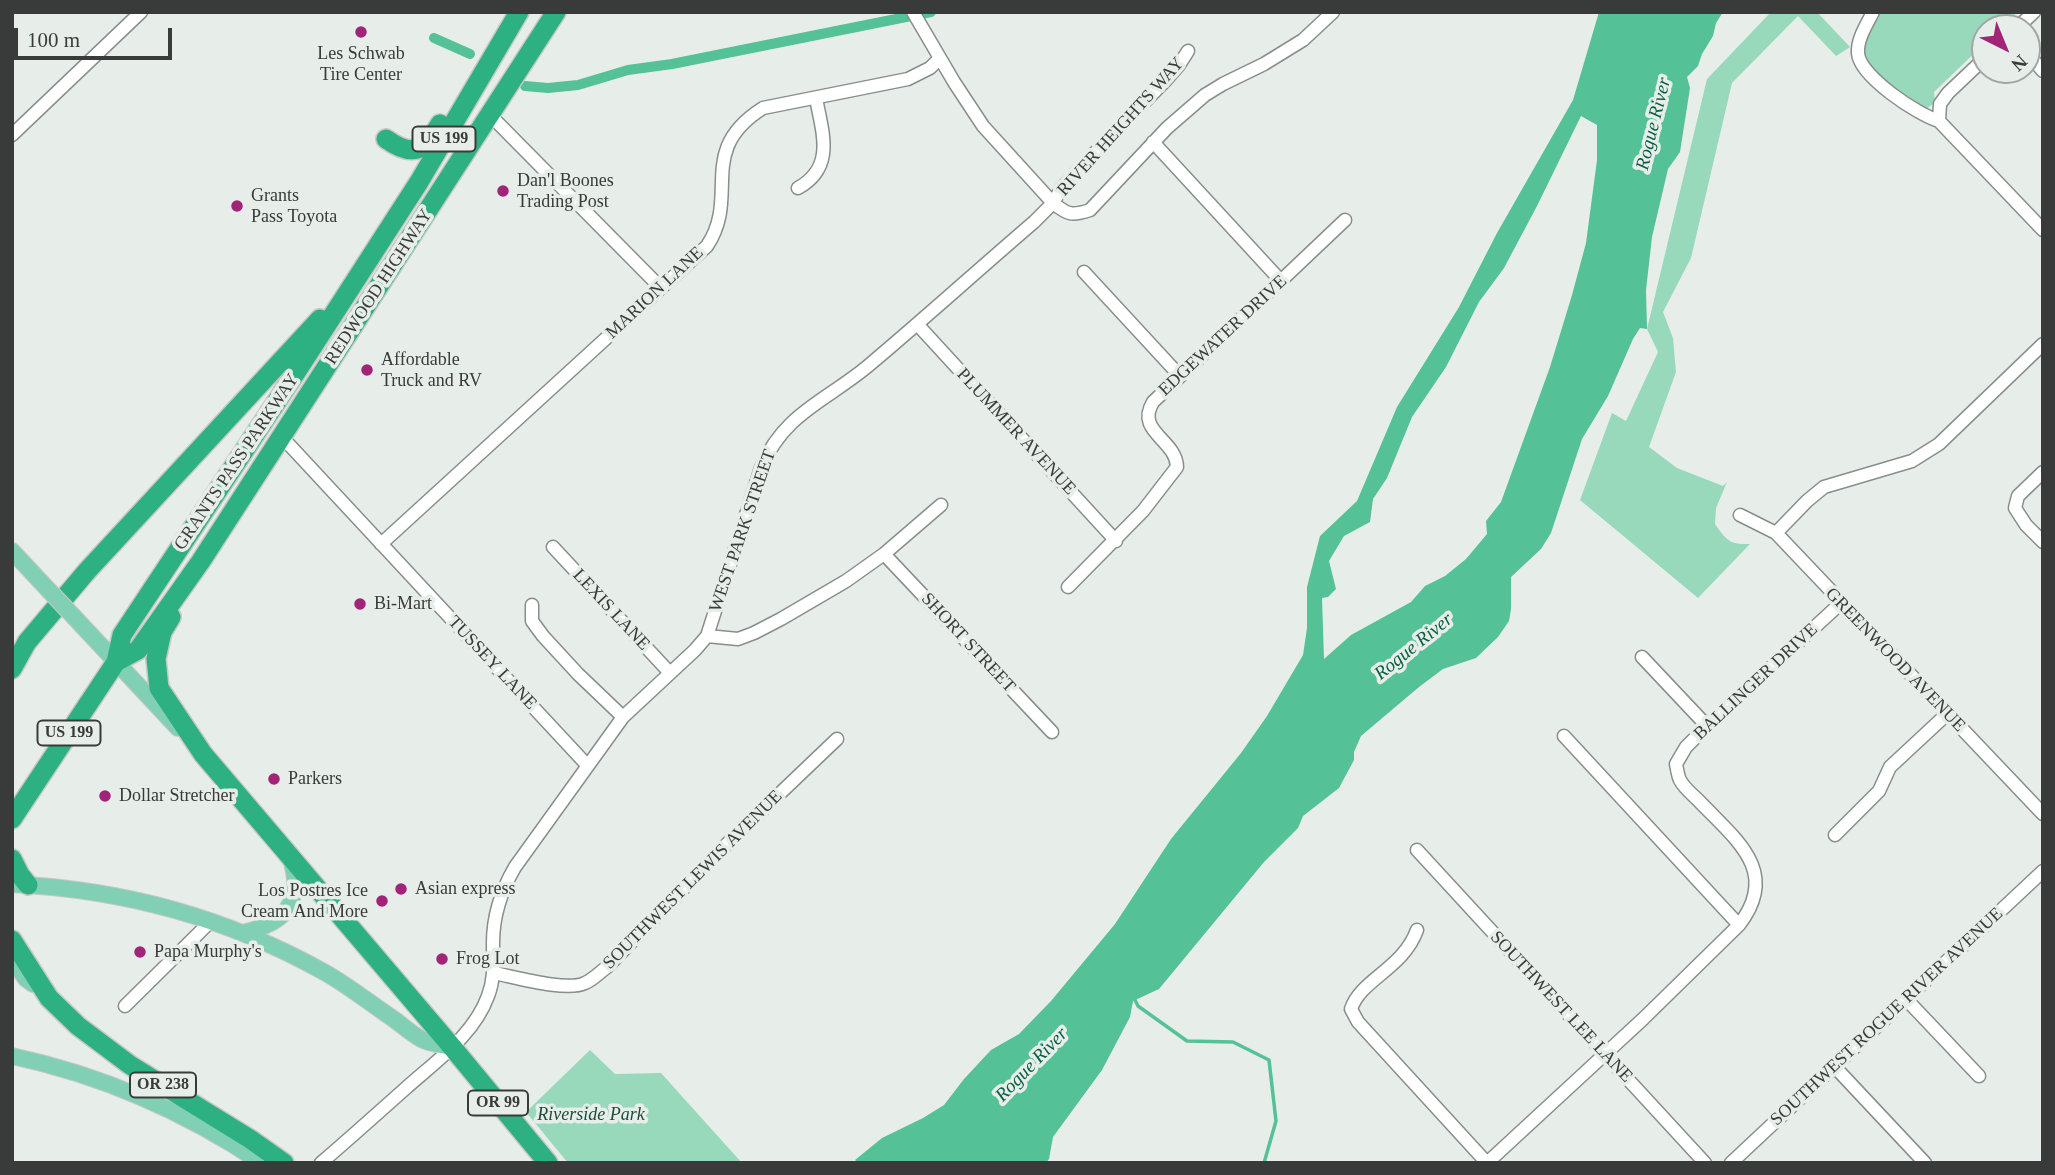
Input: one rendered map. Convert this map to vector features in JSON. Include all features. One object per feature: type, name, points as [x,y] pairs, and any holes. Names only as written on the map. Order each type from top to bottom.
[{"type":"highway","points":[[386,139],[400,149],[419,149],[431,139],[491,40],[517,12]]},
{"type":"highway","name":"REDWOOD HIGHWAY","points":[[366,265],[419,182],[517,12]]},
{"type":"highway","name":"REDWOOD HIGHWAY","points":[[201,561],[556,12]]},
{"type":"highway","points":[[12,669],[27,642],[87,571],[323,317],[366,265]]},
{"type":"highway","name":"GRANTS PASS PARKWAY","points":[[12,819],[116,662],[122,635],[366,265]]},
{"type":"highway","points":[[201,561],[162,632],[156,659],[159,688],[203,754],[452,1047]]},
{"type":"highway","name":"GRANTS PASS PARKWAY","points":[[116,662],[138,650],[201,561]]},
{"type":"highway","points":[[12,859],[20,875],[20,885]]},
{"type":"highway","points":[[12,940],[49,998]]},
{"type":"highway","name":"OR 238","points":[[49,998],[78,1026],[130,1065],[284,1163]]},
{"type":"highway","name":"OR 99","points":[[452,1047],[548,1163]]},
{"type":"main road","points":[[12,551],[203,754]]},
{"type":"main road","points":[[243,933],[267,926],[282,917],[292,901],[296,883],[291,857]]},
{"type":"main road","points":[[20,885],[56,886],[133,899],[243,933],[291,954],[342,983],[422,1040],[452,1047]]},
{"type":"main road","name":"OR 238","points":[[12,959],[26,979],[49,998]]},
{"type":"main road","points":[[12,1056],[84,1076],[153,1103],[206,1128],[262,1163]]},
{"type":"street","points":[[12,135],[141,12]]},
{"type":"street","points":[[913,12],[983,126],[1054,203],[1067,213],[1077,214],[1090,210],[1153,142],[1205,95],[1303,40],[1333,12]]},
{"type":"street","points":[[1873,12],[1860,39],[1857,55],[1861,62],[1881,86],[1926,117],[1939,121],[2043,230]]},
{"type":"street","name":"RIVER HEIGHTS WAY","points":[[1054,203],[1061,189],[1165,81],[1188,51]]},
{"type":"street","name":"MARION LANE","points":[[381,544],[707,246],[718,224],[724,152],[743,122],[763,108],[908,79],[930,68],[940,58]]},
{"type":"street","points":[[1939,121],[1941,104],[1948,93],[1971,71]]},
{"type":"street","points":[[798,188],[813,178],[823,160],[824,148],[816,98]]},
{"type":"street","points":[[490,115],[661,288]]},
{"type":"street","points":[[1153,142],[1281,281]]},
{"type":"street","name":"WEST PARK STREET","points":[[321,1163],[452,1047],[479,1016],[494,973],[495,922],[506,882],[623,717],[707,636],[761,468],[774,442],[796,418],[866,368],[1054,203]]},
{"type":"street","name":"EDGEWATER DRIVE","points":[[1068,587],[1116,541],[1155,497],[1177,467],[1175,455],[1155,432],[1147,416],[1153,402],[1345,220]]},
{"type":"street","points":[[1084,272],[1181,376]]},
{"type":"street","name":"PLUMMER AVENUE","points":[[917,324],[1116,541]]},
{"type":"street","points":[[1776,533],[1824,487],[1912,461],[1928,452],[2043,344]]},
{"type":"street","name":"TUSSEY LANE","points":[[282,437],[587,765]]},
{"type":"street","points":[[2043,472],[2018,496],[2015,508],[2026,525],[2043,542]]},
{"type":"street","points":[[707,636],[737,639],[754,633],[824,595],[884,554],[941,505]]},
{"type":"street","name":"GREENWOOD AVENUE","points":[[1740,515],[1776,533],[2043,814]]},
{"type":"street","name":"LEXIS LANE","points":[[553,547],[670,673]]},
{"type":"street","name":"SHORT STREET","points":[[884,554],[1052,732]]},
{"type":"street","name":"BALLINGER DRIVE","points":[[1739,925],[1752,906],[1756,891],[1755,870],[1746,850],[1680,780],[1676,764],[1686,747],[1707,726],[1841,603]]},
{"type":"street","points":[[532,605],[532,621],[542,636],[623,717]]},
{"type":"street","points":[[1643,657],[1707,726]]},
{"type":"street","points":[[1835,835],[1879,791],[1890,766],[1947,715]]},
{"type":"street","points":[[1417,930],[1403,956],[1361,992],[1351,1009],[1358,1022],[1487,1163],[1605,1055],[1739,925],[1564,736]]},
{"type":"street","name":"SOUTHWEST LEWIS AVENUE","points":[[494,973],[571,987],[593,979],[730,841],[837,739]]},
{"type":"street","name":"SOUTHWEST LEE LANE","points":[[1417,850],[1705,1163]]},
{"type":"street","name":"SOUTHWEST ROGUE RIVER AVENUE","points":[[1731,1163],[2043,871]]},
{"type":"street","points":[[125,1006],[211,921]]},
{"type":"street","points":[[1906,999],[1979,1076]]},
{"type":"street","points":[[1834,1066],[1925,1163]]},
{"type":"green space","points":[[1771,12],[1817,12],[1850,47],[1836,56],[1798,16],[1732,83],[1691,258],[1663,312],[1673,338],[1676,372],[1649,447],[1677,468],[1723,486],[1727,482],[1716,508],[1715,524],[1729,540],[1738,544],[1750,544],[1698,598],[1580,500],[1612,413],[1626,421],[1658,352],[1647,329],[1707,79]]},
{"type":"green space","points":[[1878,12],[2017,12],[1971,14],[1971,56],[1934,92],[1935,102],[1923,112],[1879,80],[1857,55]]},
{"type":"green space","name":"Riverside Park","points":[[590,1050],[615,1074],[661,1073],[742,1163],[568,1163],[526,1112]]},
{"type":"water","name":"Rogue River","points":[[1599,12],[1723,12],[1698,66],[1687,77],[1690,88],[1680,152],[1668,169],[1652,237],[1646,290],[1647,329],[1640,328],[1633,339],[1608,396],[1582,439],[1551,533],[1541,549],[1511,577],[1509,621],[1498,637],[1476,658],[1443,669],[1361,736],[1354,752],[1354,760],[1339,788],[1303,816],[1298,828],[1264,862],[1159,989],[1133,1001],[1130,1017],[1102,1070],[1053,1137],[1046,1163],[858,1163],[855,1160],[882,1138],[944,1105],[991,1050],[1019,1034],[1051,1001],[1115,924],[1171,839],[1241,753],[1267,716],[1303,655],[1307,628],[1307,587],[1320,536],[1357,501],[1397,407],[1459,307],[1497,233],[1573,100]],"holes":[[[1581,116],[1597,125],[1597,160],[1586,243],[1550,367],[1501,502],[1486,521],[1487,534],[1466,559],[1445,576],[1425,586],[1411,602],[1351,635],[1324,659],[1322,598],[1328,597],[1336,589],[1329,561],[1344,536],[1370,522],[1373,499],[1387,478],[1412,417],[1446,367],[1479,302],[1504,268]]]},
{"type":"waterway","points":[[525,86],[548,88],[578,85],[628,70],[672,64],[931,12]]},
{"type":"waterway","points":[[434,38],[470,54]]},
{"type":"waterway","points":[[1134,998],[1138,1006],[1187,1041],[1233,1042],[1269,1060],[1276,1121],[1264,1163]]},
{"type":"place","name":"Les Schwab Tire Center","points":[[361,32]]},
{"type":"place","name":"Dan'l Boones Trading Post","points":[[503,191]]},
{"type":"place","name":"Grants Pass Toyota","points":[[237,206]]},
{"type":"place","name":"Affordable Truck and RV","points":[[367,370]]},
{"type":"place","name":"Bi-Mart","points":[[360,604]]},
{"type":"place","name":"Parkers","points":[[274,779]]},
{"type":"place","name":"Dollar Stretcher","points":[[105,796]]},
{"type":"place","name":"Asian express","points":[[401,889]]},
{"type":"place","name":"Los Postres Ice Cream And More","points":[[382,901]]},
{"type":"place","name":"Papa Murphy's","points":[[140,952]]},
{"type":"place","name":"Frog Lot","points":[[442,959]]}]
